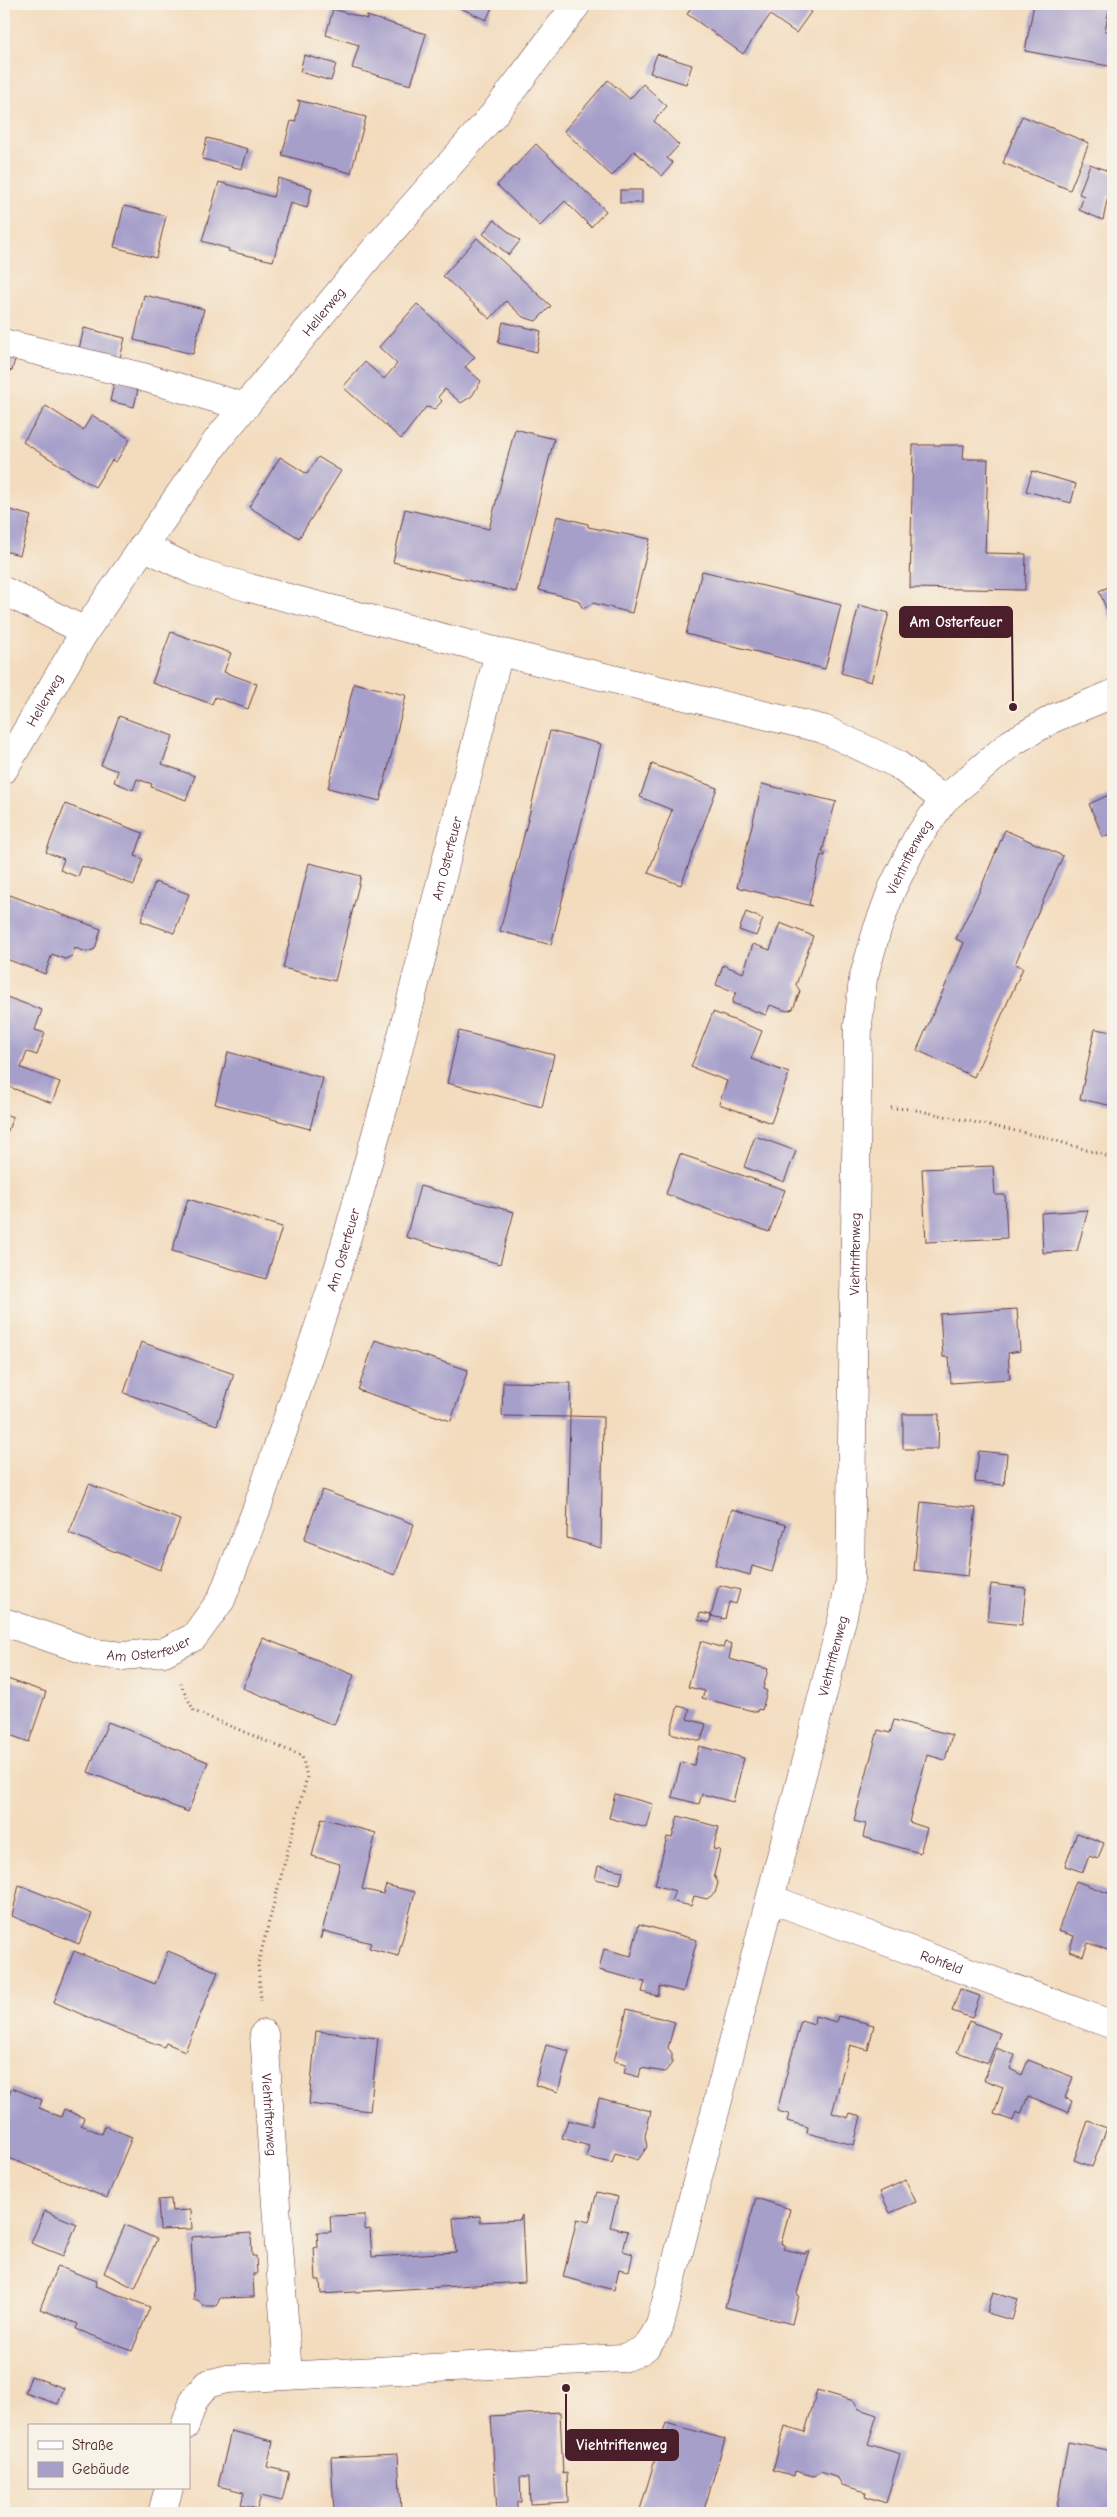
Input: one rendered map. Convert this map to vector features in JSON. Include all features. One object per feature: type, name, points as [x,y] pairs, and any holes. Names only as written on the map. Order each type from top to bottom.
[{"type":"street","name":"Hellerweg","points":[[4,769],[86,631],[218,439],[371,254],[494,114],[577,4]]},
{"type":"street","points":[[4,343],[143,377],[245,407]]},
{"type":"street","points":[[143,546],[194,571],[232,582],[499,652],[823,730],[897,764],[944,800]]},
{"type":"street","points":[[4,591],[86,631]]},
{"type":"street","name":"Am Osterfeuer","points":[[4,1622],[94,1653],[123,1656],[164,1652],[194,1637],[221,1600],[258,1508],[339,1266],[385,1102],[499,652]]},
{"type":"street","name":"Viehtriftenweg","points":[[186,2424],[194,2400],[207,2384],[227,2379],[622,2358],[638,2354],[650,2343],[660,2325],[771,1899],[843,1616],[850,1580],[855,1106],[858,1025],[865,971],[892,889],[916,840],[944,800],[1011,743],[1054,718],[1113,694]]},
{"type":"street","name":"Rohfeld","points":[[771,1899],[1113,2025]]},
{"type":"street","name":"Viehtriftenweg","points":[[264,2034],[288,2375]]},
{"type":"street","points":[[162,2513],[168,2490]]},
{"type":"path","points":[[855,1106],[911,1109],[1044,1137],[1113,1158]]},
{"type":"path","points":[[164,1652],[194,1711],[302,1756],[307,1776],[258,1964],[264,2034]]},
{"type":"building","points":[[452,4],[494,4],[486,20]]},
{"type":"building","points":[[694,4],[800,4],[811,12],[796,33],[770,15],[743,54],[687,14]]},
{"type":"building","points":[[1034,4],[1110,4],[1105,31],[1113,32],[1109,66],[1025,51]]},
{"type":"building","points":[[333,9],[367,19],[367,16],[426,34],[411,85],[352,68],[359,45],[326,35]]},
{"type":"building","points":[[657,54],[692,65],[686,84],[650,73]]},
{"type":"building","points":[[304,55],[336,64],[331,81],[300,72]]},
{"type":"building","points":[[608,80],[630,99],[643,84],[667,106],[654,121],[679,145],[667,158],[673,163],[662,176],[634,151],[612,176],[564,131]]},
{"type":"building","points":[[297,100],[366,117],[351,173],[282,155],[291,121],[295,122],[300,102]]},
{"type":"building","points":[[1022,116],[1089,143],[1070,190],[1003,163]]},
{"type":"building","points":[[207,138],[248,149],[242,169],[202,159]]},
{"type":"building","points":[[536,144],[606,211],[591,227],[565,201],[540,226],[497,185]]},
{"type":"building","points":[[1090,164],[1113,173],[1113,197],[1108,196],[1103,220],[1079,210],[1084,196],[1079,194]]},
{"type":"building","points":[[278,178],[312,188],[307,208],[290,203],[273,261],[228,251],[229,249],[202,241],[219,182],[273,197]]},
{"type":"building","points":[[620,190],[642,190],[642,203],[620,203]]},
{"type":"building","points":[[124,206],[166,216],[156,258],[114,247]]},
{"type":"building","points":[[494,220],[520,241],[509,255],[483,234]]},
{"type":"building","points":[[477,238],[551,306],[536,321],[523,317],[506,301],[490,319],[443,276]]},
{"type":"building","points":[[144,295],[204,309],[193,354],[134,340]]},
{"type":"building","points":[[417,304],[475,357],[465,367],[481,381],[472,396],[461,403],[445,389],[438,397],[442,401],[435,409],[426,407],[401,439],[343,387],[365,362],[384,379],[397,364],[379,347]]},
{"type":"building","points":[[503,322],[541,331],[537,352],[498,343]]},
{"type":"building","points":[[84,328],[125,338],[120,358],[79,349]]},
{"type":"building","points":[[4,356],[15,358],[12,371],[4,369]]},
{"type":"building","points":[[115,379],[139,385],[134,407],[110,401]]},
{"type":"building","points":[[46,406],[83,430],[92,415],[130,439],[116,462],[112,460],[95,487],[23,442]]},
{"type":"building","points":[[515,429],[554,439],[516,592],[393,562],[405,509],[489,529]]},
{"type":"building","points":[[913,445],[964,445],[963,459],[988,459],[985,553],[1026,554],[1025,590],[910,588]]},
{"type":"building","points":[[280,457],[307,474],[318,457],[341,471],[299,538],[249,507]]},
{"type":"building","points":[[1032,471],[1076,484],[1071,503],[1026,491]]},
{"type":"building","points":[[4,508],[31,516],[20,555],[4,551]]},
{"type":"building","points":[[557,516],[588,524],[588,527],[650,539],[632,613],[593,603],[583,609],[578,600],[539,590]]},
{"type":"building","points":[[702,571],[841,605],[825,669],[686,634]]},
{"type":"building","points":[[1113,585],[1113,625],[1099,591]]},
{"type":"building","points":[[859,605],[889,613],[871,682],[841,673]]},
{"type":"building","points":[[171,632],[231,653],[224,672],[257,684],[248,709],[215,697],[212,704],[152,683]]},
{"type":"building","points":[[354,683],[406,695],[380,801],[328,788]]},
{"type":"building","points":[[119,716],[173,736],[162,764],[195,776],[186,800],[151,787],[152,784],[137,779],[133,790],[114,782],[118,771],[101,765]]},
{"type":"building","points":[[550,731],[601,744],[551,945],[500,931]]},
{"type":"building","points":[[652,764],[717,788],[681,885],[648,873],[672,810],[640,797]]},
{"type":"building","points":[[762,784],[837,802],[822,852],[825,853],[825,856],[821,855],[809,904],[812,906],[737,887]]},
{"type":"building","points":[[1113,793],[1113,833],[1103,837],[1089,804]]},
{"type":"building","points":[[65,804],[143,833],[135,856],[143,859],[134,885],[82,866],[78,877],[60,870],[64,859],[46,852]]},
{"type":"building","points":[[1005,830],[1063,856],[1015,964],[1023,968],[974,1077],[917,1050],[964,943],[956,939],[979,892]]},
{"type":"building","points":[[309,863],[361,876],[335,981],[283,968]]},
{"type":"building","points":[[155,882],[189,894],[174,933],[141,921]]},
{"type":"building","points":[[10,895],[101,929],[95,949],[87,952],[75,948],[72,956],[65,959],[52,954],[45,974],[4,958],[4,913]]},
{"type":"building","points":[[746,912],[763,919],[756,936],[739,930]]},
{"type":"building","points":[[780,923],[813,936],[796,985],[800,991],[793,1009],[787,1011],[770,1005],[766,1015],[732,1003],[736,992],[716,985],[723,965],[743,973],[753,944],[770,950]]},
{"type":"building","points":[[4,996],[42,1010],[35,1030],[45,1033],[37,1055],[27,1052],[21,1068],[60,1082],[52,1103],[4,1085],[6,1065],[4,1064]]},
{"type":"building","points":[[713,1012],[762,1031],[751,1059],[789,1073],[771,1123],[719,1104],[727,1081],[691,1067]]},
{"type":"building","points":[[1095,1029],[1113,1032],[1113,1106],[1080,1099]]},
{"type":"building","points":[[459,1031],[554,1055],[542,1107],[447,1083]]},
{"type":"building","points":[[228,1052],[323,1078],[310,1129],[215,1104]]},
{"type":"building","points":[[4,1114],[13,1117],[4,1141]]},
{"type":"building","points":[[755,1136],[796,1151],[784,1182],[744,1167]]},
{"type":"building","points":[[680,1154],[785,1190],[769,1232],[666,1194]]},
{"type":"building","points":[[993,1166],[995,1195],[1005,1195],[1007,1238],[926,1242],[922,1169]]},
{"type":"building","points":[[420,1186],[514,1212],[500,1264],[406,1237]]},
{"type":"building","points":[[188,1199],[282,1227],[266,1279],[172,1251]]},
{"type":"building","points":[[1088,1210],[1077,1251],[1043,1253],[1041,1213]]},
{"type":"building","points":[[1017,1309],[1020,1351],[1008,1353],[1010,1379],[951,1383],[949,1357],[943,1357],[940,1314]]},
{"type":"building","points":[[375,1340],[468,1370],[451,1421],[358,1390]]},
{"type":"building","points":[[141,1342],[234,1374],[217,1425],[124,1393]]},
{"type":"building","points":[[503,1382],[571,1383],[570,1416],[603,1417],[601,1548],[567,1538],[570,1417],[502,1416]]},
{"type":"building","points":[[903,1414],[939,1414],[938,1449],[903,1449]]},
{"type":"building","points":[[979,1451],[1007,1454],[1004,1485],[975,1482]]},
{"type":"building","points":[[89,1484],[180,1520],[160,1570],[69,1533]]},
{"type":"building","points":[[322,1490],[414,1524],[395,1575],[304,1540]]},
{"type":"building","points":[[921,1502],[976,1508],[968,1576],[914,1570]]},
{"type":"building","points":[[732,1509],[786,1525],[772,1572],[752,1566],[750,1575],[715,1565]]},
{"type":"building","points":[[991,1584],[1026,1588],[1022,1625],[987,1621]]},
{"type":"building","points":[[719,1585],[740,1590],[736,1604],[729,1602],[725,1619],[711,1616]]},
{"type":"building","points":[[700,1613],[711,1615],[710,1623],[698,1620]]},
{"type":"building","points":[[263,1638],[354,1675],[334,1725],[243,1688]]},
{"type":"building","points":[[701,1641],[723,1648],[725,1642],[732,1644],[729,1659],[768,1669],[763,1689],[767,1691],[762,1710],[758,1709],[757,1712],[702,1698],[705,1691],[688,1687]]},
{"type":"building","points":[[4,1678],[46,1692],[29,1742],[4,1733]]},
{"type":"building","points":[[678,1706],[690,1709],[687,1719],[706,1724],[701,1741],[670,1733]]},
{"type":"building","points":[[894,1720],[952,1735],[945,1760],[927,1755],[909,1822],[927,1828],[920,1853],[863,1837],[866,1824],[854,1821],[878,1730],[890,1733]]},
{"type":"building","points":[[108,1722],[208,1762],[188,1812],[88,1772]]},
{"type":"building","points":[[699,1746],[744,1758],[733,1802],[702,1794],[699,1804],[672,1797],[681,1762],[694,1765]]},
{"type":"building","points":[[615,1794],[653,1804],[647,1828],[609,1818]]},
{"type":"building","points":[[678,1816],[719,1827],[713,1849],[720,1850],[714,1875],[718,1883],[715,1893],[707,1899],[694,1896],[691,1906],[671,1901],[675,1891],[655,1885],[667,1837],[672,1838]]},
{"type":"building","points":[[322,1818],[376,1833],[362,1889],[383,1894],[386,1885],[415,1892],[398,1956],[369,1948],[371,1943],[324,1931],[320,1939],[340,1864],[312,1856]]},
{"type":"building","points":[[1077,1833],[1104,1843],[1098,1859],[1089,1856],[1083,1872],[1065,1866]]},
{"type":"building","points":[[598,1866],[623,1871],[620,1884],[595,1879]]},
{"type":"building","points":[[1076,1881],[1113,1895],[1113,1952],[1088,1943],[1083,1956],[1069,1951],[1074,1936],[1058,1931]]},
{"type":"building","points":[[19,1885],[92,1914],[79,1944],[12,1916]]},
{"type":"building","points":[[639,1924],[697,1940],[683,1992],[660,1986],[658,1996],[642,1992],[645,1982],[599,1970],[604,1949],[631,1956]]},
{"type":"building","points":[[74,1951],[155,1984],[168,1951],[218,1972],[185,2051],[166,2043],[164,2047],[101,2023],[54,2002]]},
{"type":"building","points":[[960,1989],[980,1996],[972,2018],[952,2011]]},
{"type":"building","points":[[627,2009],[675,2022],[668,2048],[672,2053],[672,2063],[665,2072],[641,2068],[639,2077],[624,2073],[626,2064],[614,2061]]},
{"type":"building","points":[[815,2016],[836,2022],[838,2016],[874,2025],[868,2050],[850,2045],[832,2113],[848,2118],[850,2113],[861,2116],[854,2145],[807,2133],[808,2127],[787,2121],[789,2114],[777,2111],[801,2020],[814,2024]]},
{"type":"building","points":[[969,2021],[1000,2033],[988,2063],[957,2052]]},
{"type":"building","points":[[316,2031],[378,2038],[370,2111],[309,2104]]},
{"type":"building","points":[[546,2045],[569,2051],[558,2092],[535,2085]]},
{"type":"building","points":[[996,2048],[1015,2055],[1010,2069],[1022,2075],[1028,2060],[1073,2077],[1065,2098],[1072,2101],[1068,2112],[1028,2096],[1021,2114],[1016,2112],[1013,2121],[994,2114],[1003,2087],[984,2080]]},
{"type":"building","points":[[12,2088],[42,2100],[39,2108],[61,2117],[64,2109],[84,2118],[81,2125],[102,2134],[105,2126],[132,2137],[107,2198],[4,2156],[4,2107]]},
{"type":"building","points":[[599,2098],[651,2111],[645,2136],[647,2147],[638,2160],[615,2153],[612,2163],[586,2157],[589,2146],[562,2138],[568,2120],[592,2126]]},
{"type":"building","points":[[1088,2121],[1107,2128],[1092,2167],[1074,2160]]},
{"type":"building","points":[[906,2180],[916,2202],[890,2213],[880,2192]]},
{"type":"building","points":[[597,2192],[618,2197],[610,2227],[628,2231],[623,2251],[633,2254],[629,2271],[619,2269],[614,2290],[563,2277],[577,2219],[589,2222]]},
{"type":"building","points":[[756,2198],[790,2209],[781,2244],[785,2245],[783,2249],[805,2254],[806,2251],[810,2252],[808,2253],[797,2294],[799,2295],[792,2324],[725,2307]]},
{"type":"building","points":[[171,2199],[172,2211],[191,2210],[192,2229],[160,2230],[158,2200]]},
{"type":"building","points":[[45,2211],[77,2224],[63,2256],[31,2243]]},
{"type":"building","points":[[365,2215],[365,2230],[370,2229],[372,2257],[456,2252],[453,2218],[480,2216],[480,2222],[520,2220],[522,2215],[525,2282],[321,2294],[320,2280],[316,2280],[314,2248],[318,2247],[317,2232],[331,2232],[330,2216]]},
{"type":"building","points":[[125,2225],[157,2239],[135,2288],[104,2273]]},
{"type":"building","points":[[251,2233],[252,2256],[256,2256],[257,2274],[253,2274],[254,2297],[220,2298],[216,2306],[203,2306],[198,2300],[194,2300],[191,2237]]},
{"type":"building","points":[[57,2266],[97,2281],[95,2286],[150,2307],[132,2351],[76,2329],[78,2324],[40,2309]]},
{"type":"building","points":[[993,2292],[1018,2299],[1012,2320],[987,2313]]},
{"type":"building","points":[[31,2376],[64,2388],[58,2404],[25,2393]]},
{"type":"building","points":[[817,2390],[854,2401],[859,2409],[877,2415],[868,2444],[900,2454],[886,2503],[865,2496],[866,2492],[842,2485],[838,2478],[821,2472],[813,2476],[795,2471],[794,2476],[773,2470],[785,2426],[805,2432]]},
{"type":"building","points":[[560,2412],[563,2474],[567,2473],[568,2502],[530,2504],[529,2477],[520,2477],[521,2502],[517,2502],[517,2513],[497,2513],[491,2416]]},
{"type":"building","points":[[666,2423],[725,2439],[703,2513],[639,2513]]},
{"type":"building","points":[[231,2431],[273,2441],[267,2467],[289,2472],[282,2501],[261,2496],[257,2509],[241,2505],[244,2492],[218,2486]]},
{"type":"building","points":[[1068,2442],[1113,2451],[1113,2513],[1056,2513]]},
{"type":"building","points":[[398,2454],[401,2512],[334,2513],[331,2457]]},
{"type":"place","name":"Am Osterfeuer","points":[[1013,707]]},
{"type":"place","name":"Viehtriftenweg","points":[[566,2388]]}]
